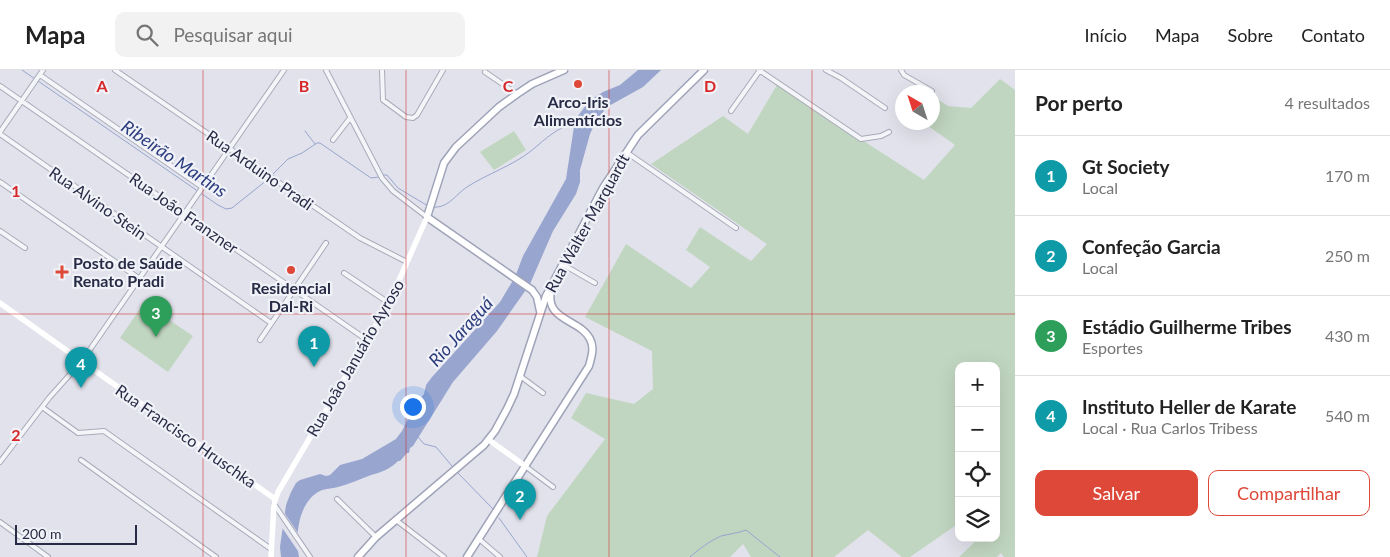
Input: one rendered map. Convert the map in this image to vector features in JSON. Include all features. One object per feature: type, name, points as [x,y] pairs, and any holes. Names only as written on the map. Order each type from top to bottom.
[{"type":"main road","name":"Rua João Januário Ayroso","points":[[271,557],[275,502],[282,484],[389,303],[427,217],[440,175],[450,155],[499,107],[532,84],[564,70]]},
{"type":"main road","name":"Rua Walter Marquardt","points":[[358,557],[376,537],[488,440],[507,409],[553,282],[603,188],[626,152],[644,129],[704,70]]},
{"type":"main road","points":[[427,217],[531,290],[537,298],[541,312],[547,309],[553,310],[586,334],[590,340],[592,356],[589,366],[467,557]]},
{"type":"main road","points":[[553,282],[550,299],[553,310]]},
{"type":"main road","name":"Rua Francisco Hruschka","points":[[0,303],[275,502]]},
{"type":"main road","points":[[488,440],[525,466]]},
{"type":"street","points":[[0,133],[43,70]]},
{"type":"street","name":"Rua Arduino Pradi","points":[[115,70],[360,238],[408,262]]},
{"type":"street","points":[[0,462],[42,407],[82,361],[284,70]]},
{"type":"street","points":[[326,70],[382,178],[393,191],[427,217]]},
{"type":"street","points":[[382,70],[383,100],[410,118],[416,115],[442,70]]},
{"type":"street","points":[[731,111],[759,70],[864,140],[889,132]]},
{"type":"street","points":[[826,70],[885,108]]},
{"type":"street","points":[[902,70],[904,75],[922,85]]},
{"type":"street","points":[[485,72],[517,94]]},
{"type":"street","points":[[39,76],[200,190]]},
{"type":"street","name":"Rua João Franzner","points":[[0,86],[367,340]]},
{"type":"street","points":[[333,140],[350,118]]},
{"type":"street","name":"Rua Alvino Stein","points":[[0,133],[271,323]]},
{"type":"street","points":[[626,152],[736,228]]},
{"type":"street","points":[[0,182],[140,279]]},
{"type":"street","points":[[0,231],[25,248]]},
{"type":"street","points":[[260,340],[326,243]]},
{"type":"street","points":[[562,264],[595,283]]},
{"type":"street","points":[[344,273],[389,303]]},
{"type":"street","points":[[520,376],[543,393]]},
{"type":"street","points":[[42,407],[78,433],[104,431],[271,549]]},
{"type":"street","points":[[81,460],[216,557]]},
{"type":"street","points":[[525,466],[553,487]]},
{"type":"street","points":[[337,499],[376,537]]},
{"type":"street","points":[[275,502],[309,556]]},
{"type":"street","points":[[396,520],[444,557]]},
{"type":"street","points":[[0,522],[48,557]]},
{"type":"street","points":[[478,539],[500,557]]},
{"type":"green space","points":[[1000,79],[1015,90],[1015,557],[1004,557],[1001,553],[997,557],[959,557],[975,542],[1000,542],[1000,362],[955,362],[955,526],[910,557],[902,557],[868,530],[834,557],[751,557],[743,544],[730,557],[537,557],[547,516],[605,439],[571,418],[586,393],[634,404],[653,389],[652,351],[585,317],[626,244],[691,288],[710,267],[686,250],[700,227],[751,261],[767,244],[651,164],[723,116],[748,134],[777,85],[924,180],[955,145],[934,130],[940,130],[940,101],[948,106],[971,108]]},
{"type":"green space","points":[[514,131],[526,150],[494,170],[480,152]]},
{"type":"green space","points":[[144,303],[193,336],[168,372],[120,338]]},
{"type":"water","points":[[638,70],[661,70],[643,87],[607,107],[596,121],[590,134],[580,170],[580,182],[576,194],[553,231],[530,284],[497,331],[453,382],[410,448],[409,453],[382,472],[336,488],[322,490],[313,496],[307,503],[300,520],[298,530],[299,557],[281,557],[280,547],[286,505],[296,483],[320,474],[330,475],[340,465],[362,459],[396,439],[414,407],[424,394],[426,385],[500,302],[515,277],[523,256],[566,179],[575,120],[589,101],[603,92],[620,85]]},
{"type":"pier","points":[[283,511],[300,536],[302,557],[281,526]]},
{"type":"waterway","name":"Ribeirão Martins","points":[[22,70],[226,209],[232,208],[267,180],[288,159],[302,153],[317,143],[320,143],[371,178],[379,177]]},
{"type":"waterway","name":"Ribeirão Martins","points":[[432,207],[447,204],[467,187],[516,161],[557,131],[576,122]]},
{"type":"waterway","points":[[305,131],[315,144]]},
{"type":"waterway","name":"Ribeirão Martins","points":[[383,175],[387,175],[398,188],[428,206]]},
{"type":"waterway","points":[[418,437],[424,444],[436,447],[452,466]]},
{"type":"waterway","points":[[457,472],[493,509]]},
{"type":"waterway","points":[[499,518],[527,557]]},
{"type":"waterway","points":[[690,557],[705,545],[721,536],[746,530],[780,557]]},
{"type":"place","name":"Arco-Iris Alimentícios","points":[[578,84]]},
{"type":"place","name":"Residencial Dal-Ri","points":[[291,270]]},
{"type":"place","name":"Posto de Saúde Renato Pradi","points":[[62,272]]},
{"type":"place","name":"Estádio Guilherme Tribes","points":[[156,337]]},
{"type":"place","name":"Gt Society","points":[[314,367]]},
{"type":"place","name":"Instituto Heller de Karate","points":[[81,388]]},
{"type":"place","name":"Confeção Garcia","points":[[520,520]]},
{"type":"water label","name":"Rio Jaraguá","points":[[461,332]]}]
